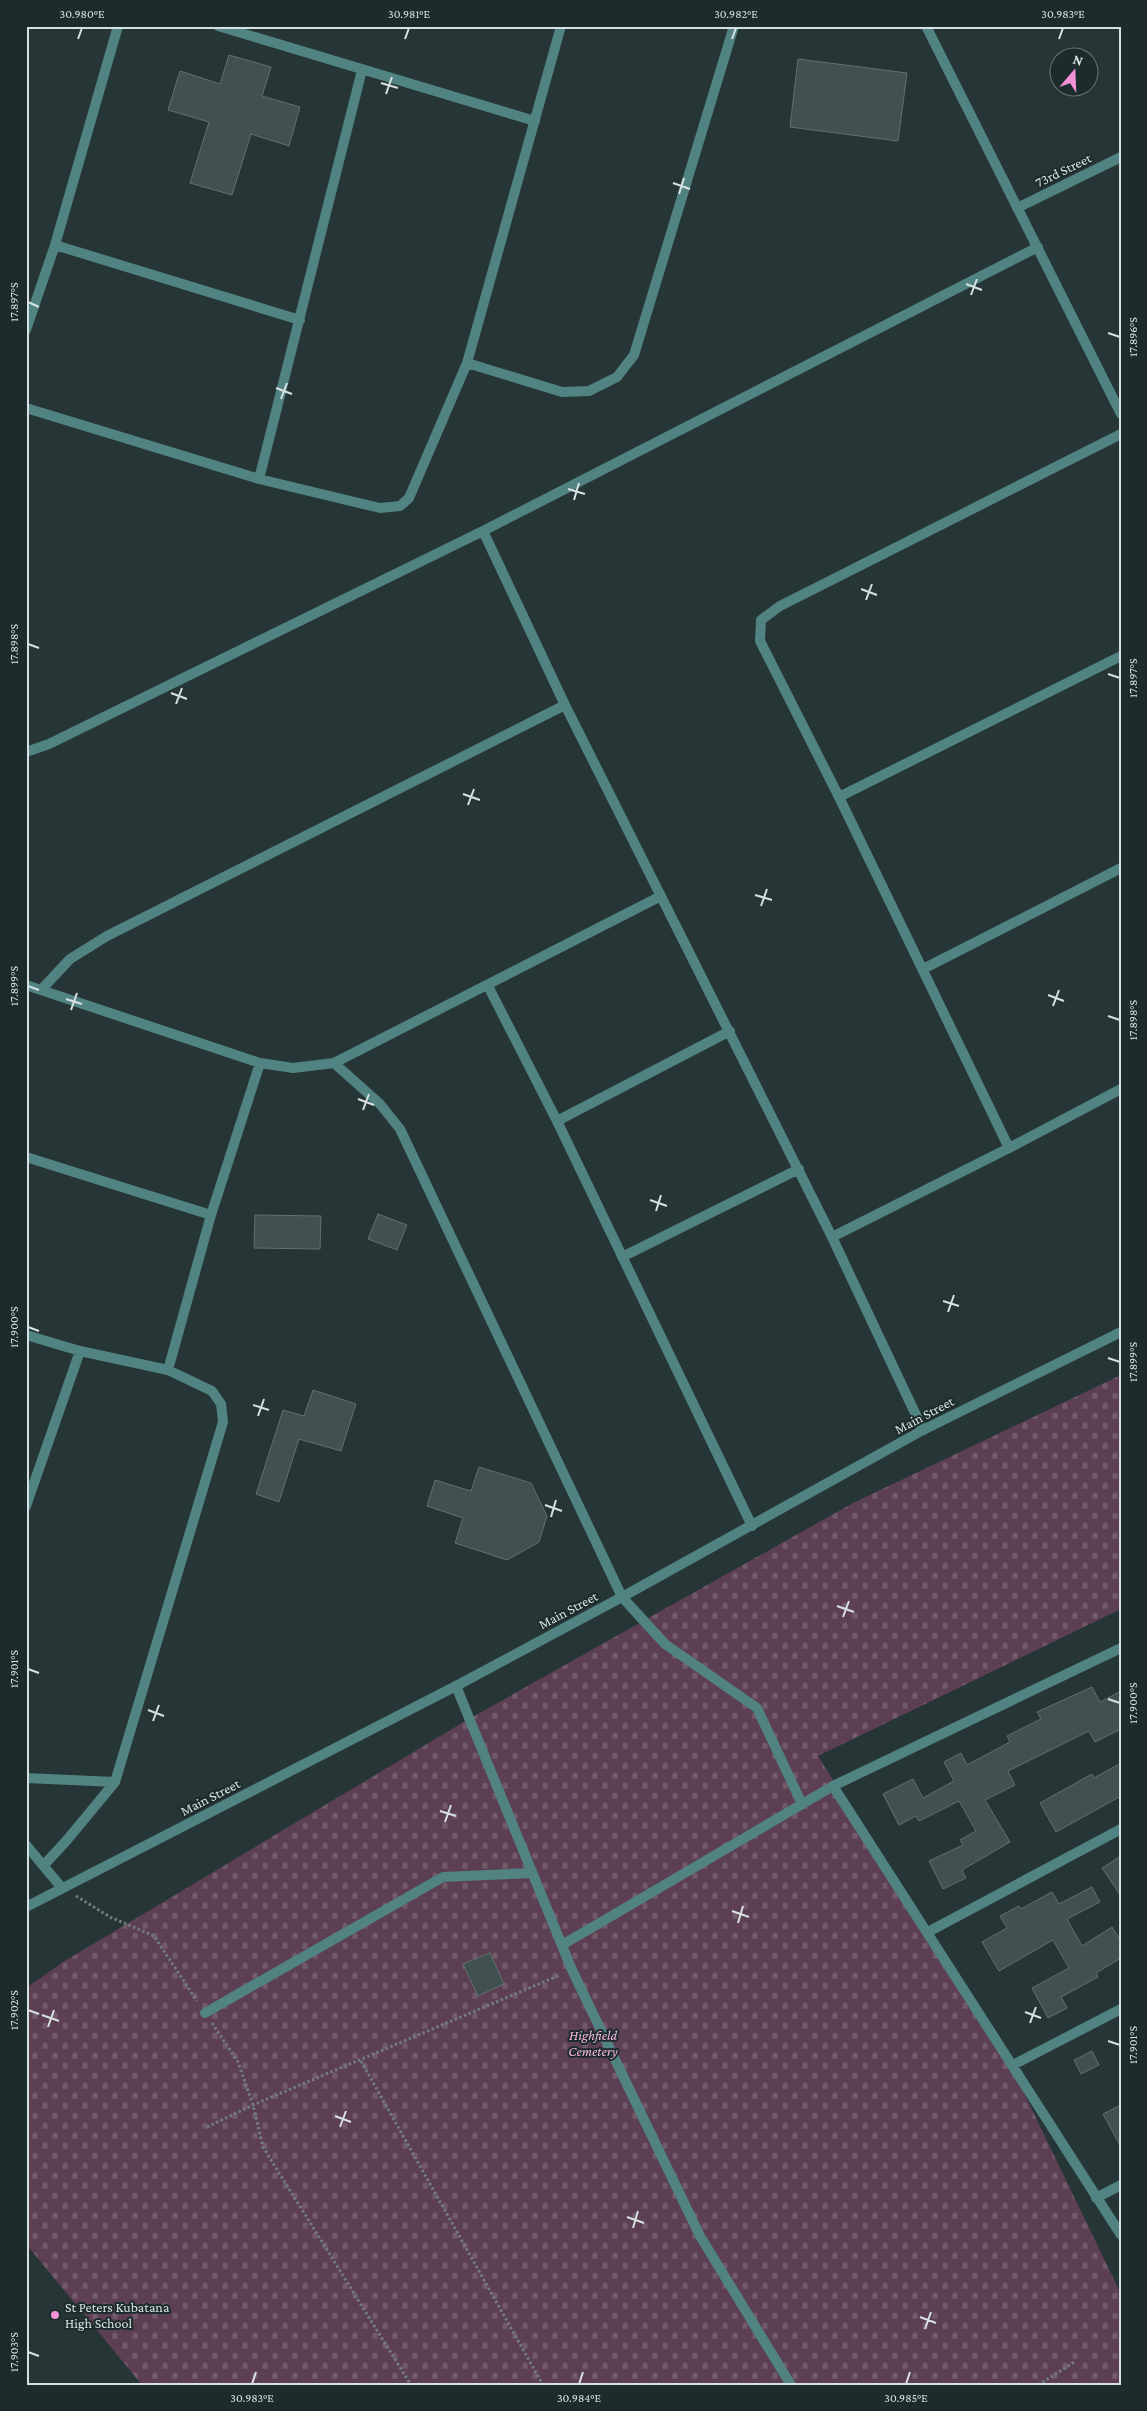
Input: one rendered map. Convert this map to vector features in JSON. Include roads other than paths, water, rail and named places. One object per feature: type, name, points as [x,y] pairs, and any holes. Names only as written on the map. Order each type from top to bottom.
[{"type":"street","points":[[26,330],[55,245],[118,26]]},
{"type":"street","points":[[218,26],[535,121]]},
{"type":"street","points":[[26,408],[260,479],[380,508],[400,506],[409,498],[467,363],[562,26]]},
{"type":"street","points":[[467,363],[562,392],[589,391],[617,378],[634,355],[734,26]]},
{"type":"street","points":[[929,27],[1017,208],[1121,414]]},
{"type":"street","points":[[260,479],[362,70]]},
{"type":"street","name":"73rd Street","points":[[1017,208],[1121,157]]},
{"type":"street","points":[[55,245],[300,320]]},
{"type":"street","points":[[26,752],[49,744],[482,530],[1038,247]]},
{"type":"street","points":[[1009,1148],[839,797],[760,641],[761,620],[780,606],[1121,434]]},
{"type":"street","points":[[482,530],[565,704],[799,1169],[923,1430]]},
{"type":"street","points":[[839,797],[1121,656]]},
{"type":"street","points":[[41,990],[70,959],[107,936],[565,704]]},
{"type":"street","points":[[923,970],[1121,868]]},
{"type":"street","points":[[26,985],[260,1064],[293,1068],[334,1063],[661,896]]},
{"type":"street","points":[[488,986],[557,1121],[752,1526]]},
{"type":"street","points":[[557,1121],[730,1031]]},
{"type":"street","points":[[334,1063],[380,1104],[400,1129],[622,1597],[665,1644],[757,1708],[802,1804]]},
{"type":"street","points":[[168,1370],[211,1215],[260,1064]]},
{"type":"street","points":[[832,1237],[1121,1089]]},
{"type":"street","points":[[26,1157],[211,1215]]},
{"type":"street","points":[[622,1257],[799,1169]]},
{"type":"street","name":"Main Street","points":[[26,1907],[456,1686],[752,1526],[923,1430],[1121,1332]]},
{"type":"street","points":[[26,1335],[80,1351],[168,1370],[212,1391],[221,1404],[223,1422],[115,1782],[67,1840],[44,1864]]},
{"type":"street","points":[[26,1506],[80,1351]]},
{"type":"street","points":[[562,1945],[833,1786],[1121,1648]]},
{"type":"street","points":[[456,1686],[572,1970],[700,2236],[791,2385]]},
{"type":"street","points":[[26,1778],[115,1782]]},
{"type":"street","points":[[833,1786],[1121,2235]]},
{"type":"street","points":[[928,1932],[1121,1829]]},
{"type":"street","points":[[26,1845],[44,1864],[62,1888]]},
{"type":"street","points":[[205,2013],[443,1877],[532,1873]]},
{"type":"street","points":[[1013,2066],[1121,2009]]},
{"type":"street","points":[[1096,2198],[1121,2185]]},
{"type":"place","name":"St Peters Kubatana High School","points":[[55,2315]]},
{"type":"park label","name":"Highfield Cemetery","points":[[593,2044]]}]
